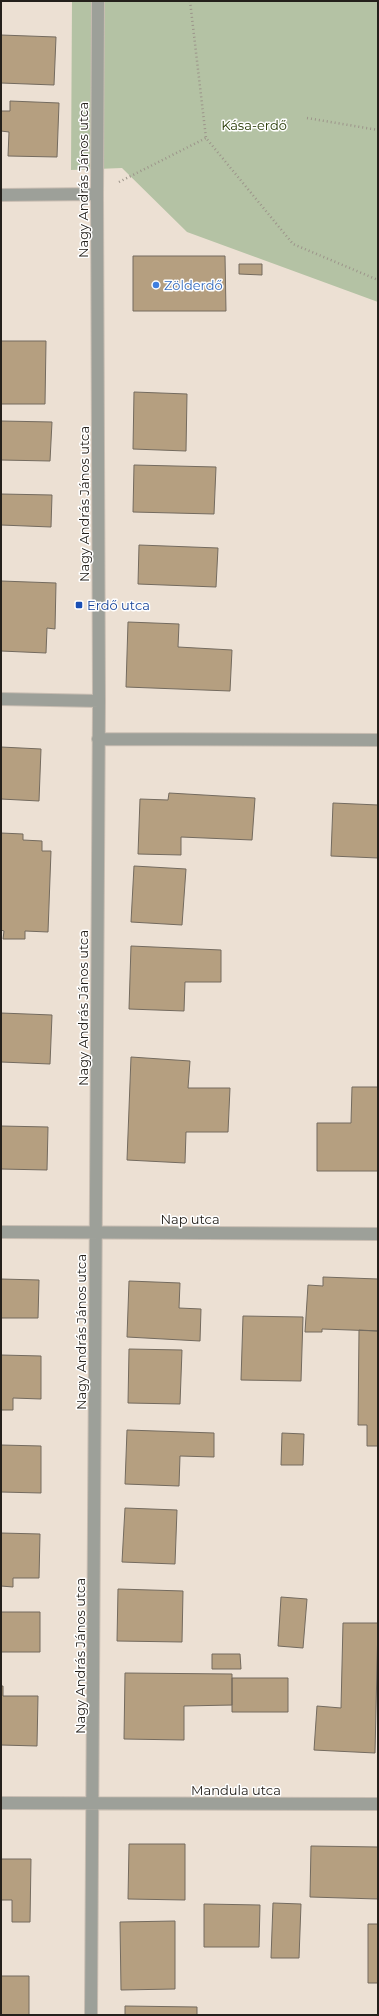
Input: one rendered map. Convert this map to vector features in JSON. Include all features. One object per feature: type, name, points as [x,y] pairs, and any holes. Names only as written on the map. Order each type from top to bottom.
[{"type":"street","name":"Nagy András János utca","points":[[91,2015],[94,1803],[95,1233],[99,701],[97,194],[98,1]]},
{"type":"street","points":[[1,195],[97,194]]},
{"type":"street","points":[[1,699],[99,701]]},
{"type":"street","points":[[98,739],[378,740]]},
{"type":"street","name":"Nap utca","points":[[1,1232],[378,1234]]},
{"type":"street","name":"Mandula utca","points":[[1,1803],[378,1804]]},
{"type":"path","points":[[190,1],[206,138],[293,244],[378,280]]},
{"type":"path","points":[[307,118],[378,130]]},
{"type":"path","points":[[97,194],[206,138]]},
{"type":"green space","name":"Kása-erdő","points":[[72,1],[378,1],[378,302],[187,232],[122,168],[71,170]]},
{"type":"building","points":[[1,35],[56,37],[54,85],[1,83]]},
{"type":"building","points":[[10,101],[59,103],[57,157],[8,156],[9,132],[1,131],[1,111],[10,111]]},
{"type":"building","points":[[133,256],[225,256],[226,311],[133,311]]},
{"type":"building","points":[[239,264],[262,264],[262,275],[239,274]]},
{"type":"building","points":[[1,341],[46,341],[45,404],[1,404]]},
{"type":"building","points":[[134,392],[187,394],[186,451],[133,449]]},
{"type":"building","points":[[1,421],[52,422],[50,461],[1,460]]},
{"type":"building","points":[[134,465],[216,467],[214,514],[133,512]]},
{"type":"building","points":[[1,494],[52,495],[51,527],[1,525]]},
{"type":"building","points":[[139,545],[218,548],[216,587],[138,584]]},
{"type":"building","points":[[1,581],[56,583],[55,629],[47,628],[46,653],[1,651]]},
{"type":"building","points":[[128,622],[179,624],[178,647],[232,650],[230,691],[126,687]]},
{"type":"building","points":[[1,747],[41,749],[39,801],[1,799]]},
{"type":"building","points":[[169,793],[255,798],[252,840],[181,837],[181,855],[138,854],[140,799],[168,800]]},
{"type":"building","points":[[333,803],[378,805],[378,858],[331,856]]},
{"type":"building","points":[[1,833],[23,834],[23,840],[42,841],[42,851],[51,851],[48,932],[25,931],[25,939],[3,939],[4,931],[1,930]]},
{"type":"building","points":[[134,866],[186,869],[182,925],[131,922]]},
{"type":"building","points":[[131,946],[221,950],[221,982],[185,982],[184,1011],[129,1009]]},
{"type":"building","points":[[1,1013],[52,1015],[50,1064],[1,1062]]},
{"type":"building","points":[[131,1057],[190,1061],[188,1088],[230,1088],[228,1132],[186,1132],[185,1163],[127,1160]]},
{"type":"building","points":[[352,1087],[378,1087],[378,1171],[317,1171],[317,1123],[351,1123]]},
{"type":"building","points":[[1,1126],[48,1127],[47,1170],[1,1169]]},
{"type":"building","points":[[323,1277],[378,1279],[378,1331],[322,1329],[322,1332],[305,1332],[308,1285],[323,1286]]},
{"type":"building","points":[[1,1279],[39,1280],[38,1318],[1,1318]]},
{"type":"building","points":[[129,1281],[180,1283],[179,1308],[201,1309],[200,1341],[127,1337]]},
{"type":"building","points":[[243,1316],[303,1317],[301,1381],[241,1380]]},
{"type":"building","points":[[359,1330],[378,1331],[378,1446],[367,1446],[367,1425],[358,1425]]},
{"type":"building","points":[[129,1349],[182,1350],[180,1404],[128,1403]]},
{"type":"building","points":[[1,1355],[41,1356],[41,1399],[13,1398],[13,1410],[1,1410]]},
{"type":"building","points":[[127,1430],[214,1433],[214,1457],[180,1456],[179,1486],[125,1484]]},
{"type":"building","points":[[282,1433],[304,1434],[303,1465],[281,1465]]},
{"type":"building","points":[[1,1445],[41,1446],[41,1493],[1,1492]]},
{"type":"building","points":[[125,1508],[177,1510],[175,1564],[122,1562]]},
{"type":"building","points":[[1,1533],[40,1534],[39,1578],[13,1578],[13,1587],[1,1586]]},
{"type":"building","points":[[118,1589],[183,1591],[182,1642],[117,1641]]},
{"type":"building","points":[[281,1597],[307,1599],[303,1648],[278,1646]]},
{"type":"building","points":[[1,1612],[40,1612],[40,1652],[1,1652]]},
{"type":"building","points":[[343,1623],[378,1623],[375,1753],[314,1750],[317,1706],[341,1708]]},
{"type":"building","points":[[212,1654],[240,1654],[241,1669],[212,1669]]},
{"type":"building","points":[[125,1673],[232,1674],[232,1705],[184,1706],[184,1740],[124,1739]]},
{"type":"building","points":[[232,1678],[288,1678],[288,1712],[232,1712]]},
{"type":"building","points":[[1,1686],[3,1686],[3,1696],[38,1696],[37,1746],[1,1745]]},
{"type":"building","points":[[129,1844],[185,1844],[185,1900],[128,1899]]},
{"type":"building","points":[[311,1846],[378,1847],[378,1899],[310,1897]]},
{"type":"building","points":[[1,1859],[31,1859],[30,1922],[12,1922],[12,1900],[1,1900]]},
{"type":"building","points":[[273,1903],[301,1904],[299,1958],[271,1958]]},
{"type":"building","points":[[204,1904],[260,1905],[259,1947],[204,1947]]},
{"type":"building","points":[[175,1921],[175,1989],[121,1990],[120,1922]]},
{"type":"building","points":[[368,1924],[378,1924],[378,1983],[368,1983]]},
{"type":"building","points":[[1,1976],[29,1976],[29,2015],[1,2015]]},
{"type":"building","points":[[125,2006],[197,2007],[197,2015],[125,2015]]},
{"type":"place","name":"Zölderdő","points":[[156,285]]},
{"type":"place","name":"Erdő utca","points":[[79,605]]}]
